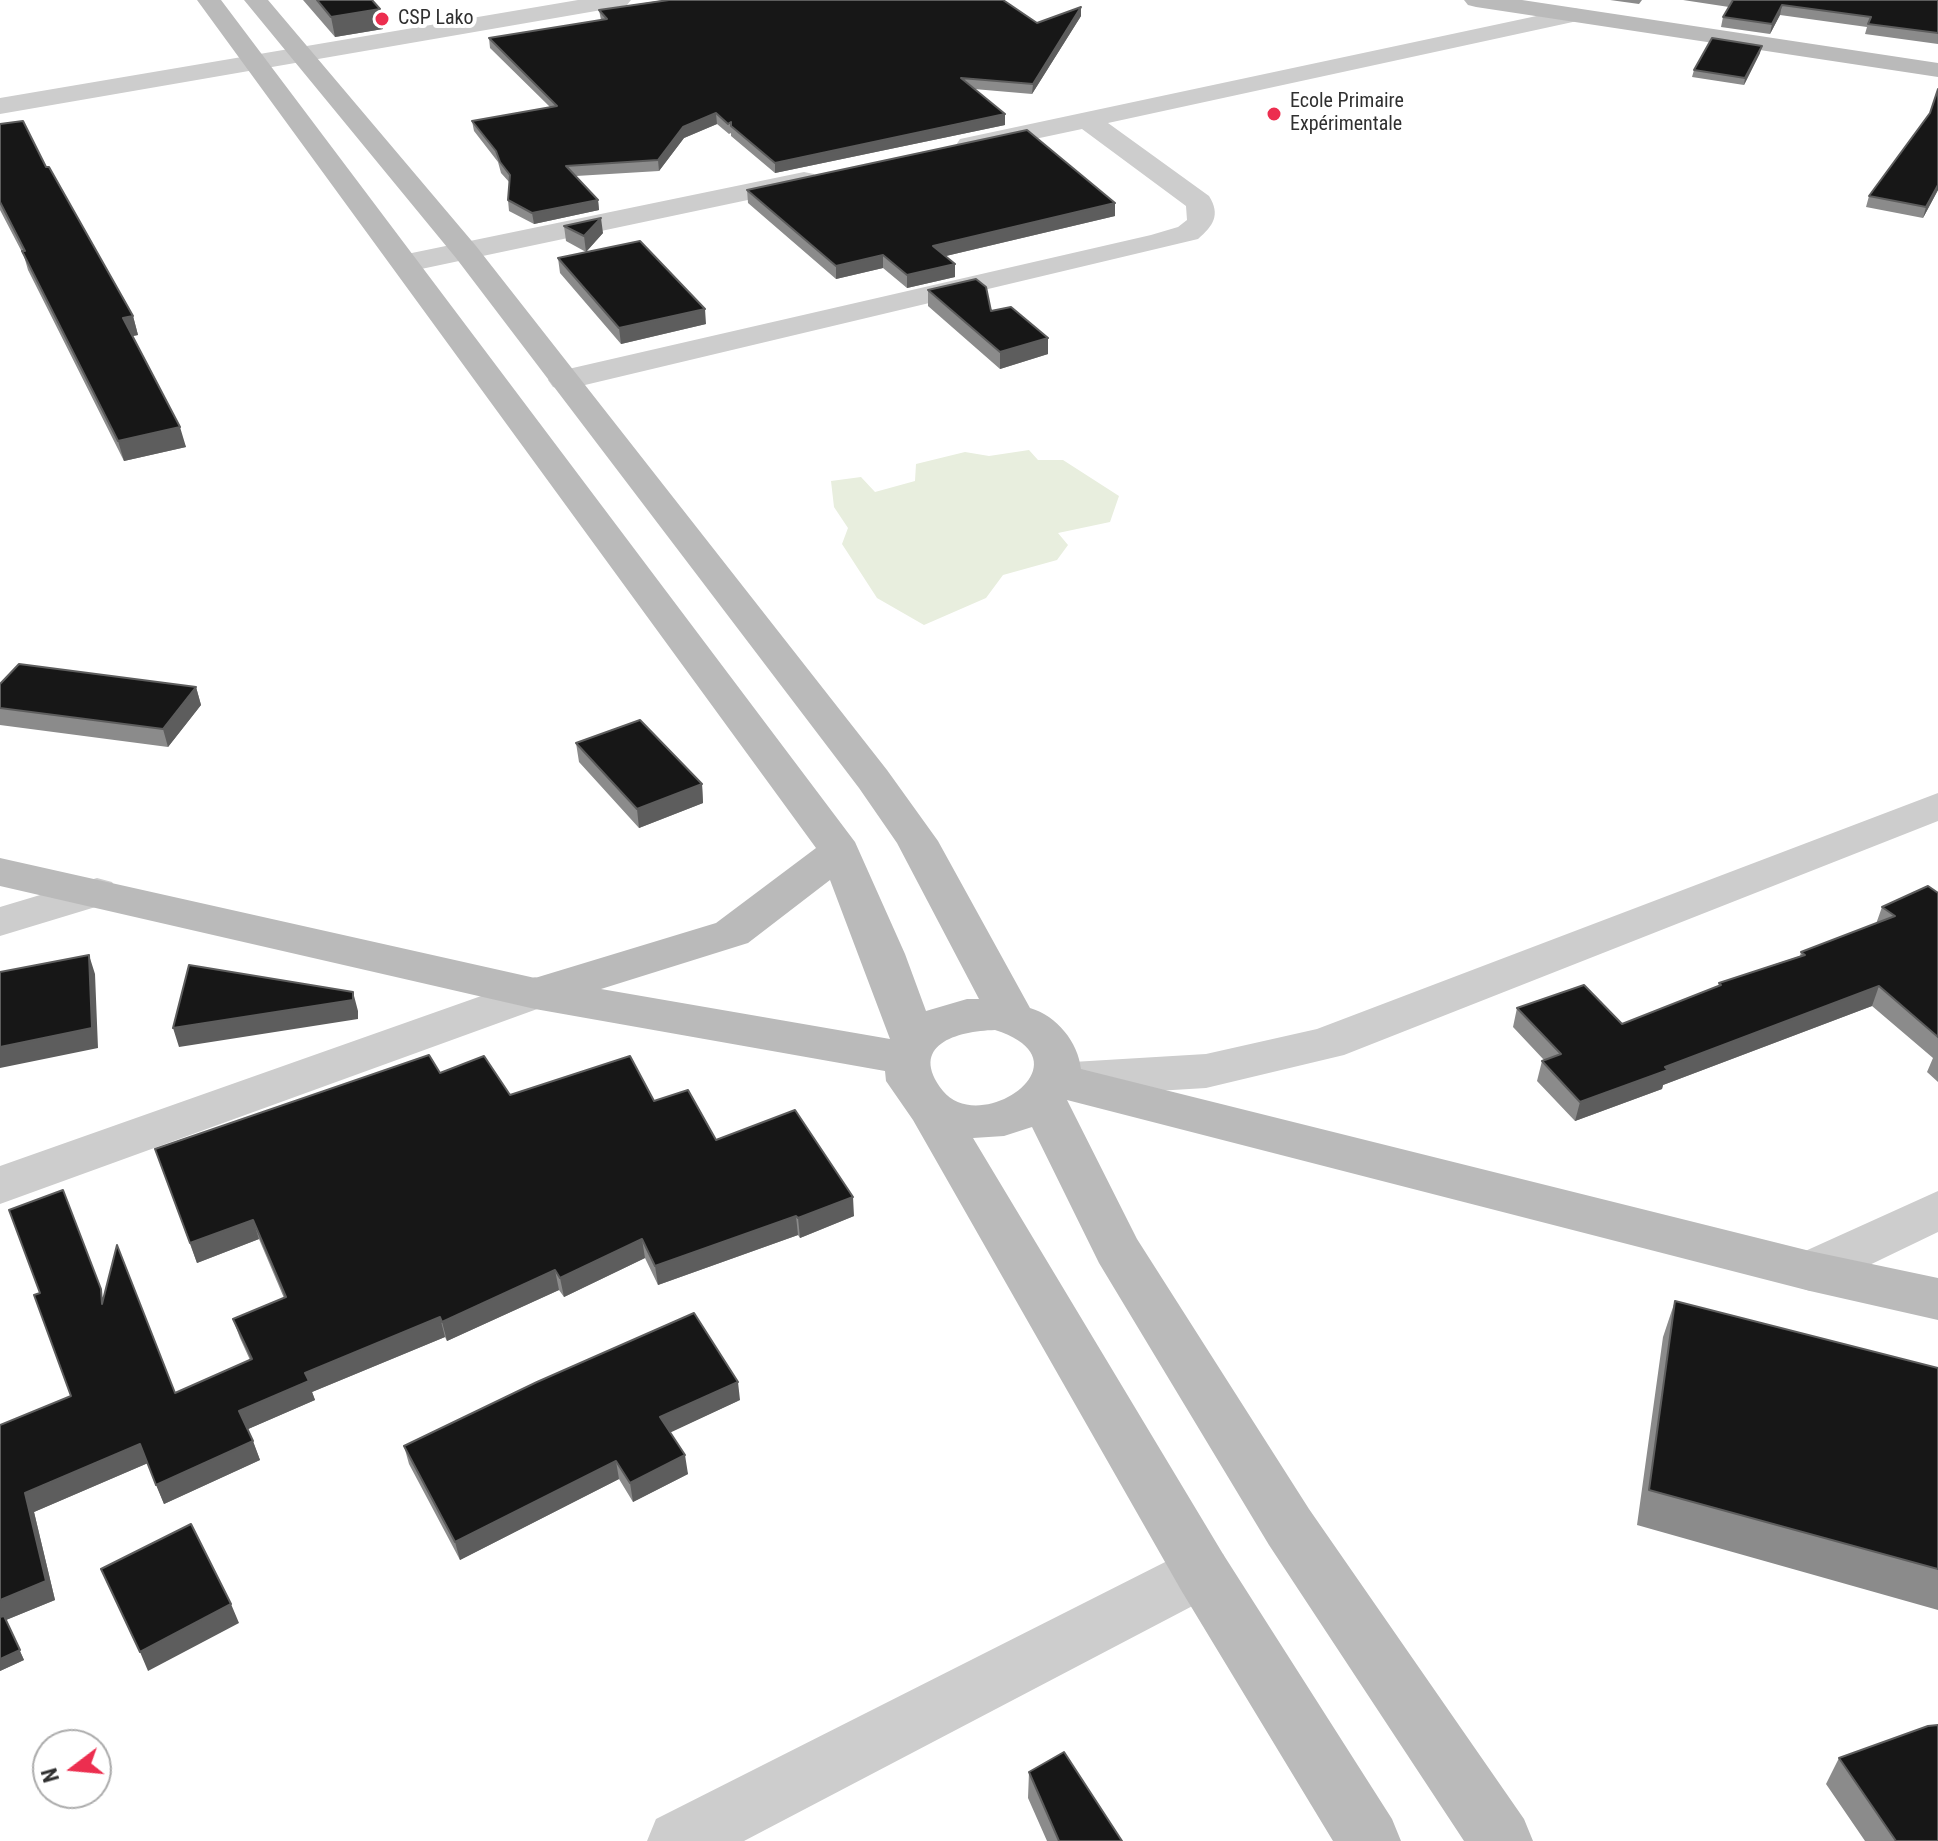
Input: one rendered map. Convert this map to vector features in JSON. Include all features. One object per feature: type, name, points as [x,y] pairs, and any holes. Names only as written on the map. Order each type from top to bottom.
[{"type":"main road","points":[[209,0],[407,263],[840,851],[883,954],[910,1050],[906,1076],[910,1085],[930,1108],[1202,1572],[1369,1841]]},
{"type":"main road","points":[[256,0],[466,252],[873,779],[917,841],[1012,1018]]},
{"type":"main road","points":[[1476,0],[1938,70]]},
{"type":"main road","points":[[535,993],[732,933],[840,851]]},
{"type":"main road","points":[[0,872],[535,993],[910,1050]]},
{"type":"main road","points":[[910,1050],[928,1028],[947,1019],[991,1013],[1034,1028],[1049,1043],[1057,1061],[1049,1090],[1019,1115],[989,1121],[957,1119],[930,1108]]},
{"type":"main road","points":[[1049,1090],[1938,1299]]},
{"type":"main road","points":[[1049,1090],[1117,1249],[1289,1527],[1501,1841]]},
{"type":"street","points":[[0,106],[619,0]]},
{"type":"street","points":[[947,149],[1574,15]]},
{"type":"street","points":[[564,380],[1159,242],[1188,233],[1200,223],[1199,202],[1087,120]]},
{"type":"street","points":[[407,263],[823,176]]},
{"type":"street","points":[[1049,1090],[1206,1071],[1327,1043],[1938,806]]},
{"type":"street","points":[[0,922],[97,892]]},
{"type":"street","points":[[0,1185],[535,993]]},
{"type":"street","points":[[1810,1271],[1938,1210]]},
{"type":"street","points":[[679,1841],[1202,1572]]},
{"type":"green space","points":[[1029,450],[1038,460],[1063,460],[1119,496],[1110,522],[1058,533],[1068,545],[1057,560],[1003,575],[986,598],[924,625],[877,598],[842,544],[848,528],[834,507],[831,481],[861,477],[875,492],[915,481],[916,464],[965,452],[989,456]]},
{"type":"building","points":[[317,0],[372,0],[380,9],[331,17]]},
{"type":"building","points":[[669,0],[1003,0],[1037,23],[1081,7],[1033,84],[961,78],[1005,114],[775,163],[731,126],[731,122],[728,124],[716,113],[683,127],[658,160],[566,166],[598,200],[532,213],[508,200],[510,175],[472,121],[557,106],[489,38],[607,19],[599,10]]},
{"type":"building","points":[[1733,0],[1938,0],[1938,33],[1868,24],[1871,17],[1782,5],[1772,24],[1723,17]]},
{"type":"building","points":[[1712,38],[1762,46],[1745,78],[1694,70]]},
{"type":"building","points":[[1938,89],[1938,185],[1926,207],[1869,196],[1930,113]]},
{"type":"building","points":[[23,121],[46,167],[49,167],[133,316],[123,318],[180,427],[118,441],[0,202],[0,124]]},
{"type":"building","points":[[1027,130],[1115,203],[933,246],[955,264],[907,275],[883,255],[836,266],[747,190]]},
{"type":"building","points":[[601,218],[584,236],[564,226]]},
{"type":"building","points":[[640,241],[705,309],[619,328],[558,258]]},
{"type":"building","points":[[976,279],[986,287],[991,311],[1011,307],[1048,338],[1000,352],[928,290]]},
{"type":"building","points":[[19,664],[196,687],[163,729],[0,708],[0,684]]},
{"type":"building","points":[[640,720],[702,784],[637,809],[576,743]]},
{"type":"building","points":[[1928,886],[1938,893],[1938,1037],[1879,986],[1580,1102],[1542,1061],[1561,1054],[1517,1008],[1584,985],[1622,1024],[1721,985],[1719,983],[1805,955],[1801,952],[1895,916],[1882,907]]},
{"type":"building","points":[[89,955],[92,1028],[0,1047],[0,972]]},
{"type":"building","points":[[189,965],[353,992],[353,1000],[173,1028]]},
{"type":"building","points":[[429,1055],[440,1073],[484,1056],[510,1095],[630,1056],[654,1101],[688,1090],[716,1140],[795,1110],[853,1197],[655,1266],[642,1239],[560,1278],[555,1270],[442,1322],[440,1317],[305,1373],[309,1381],[239,1411],[253,1441],[156,1485],[140,1444],[25,1493],[46,1581],[0,1600],[0,1425],[71,1396],[34,1295],[40,1293],[9,1210],[63,1190],[101,1289],[102,1304],[117,1245],[175,1393],[252,1359],[233,1319],[286,1297],[253,1220],[190,1243],[155,1149]]},
{"type":"building","points":[[1675,1301],[1938,1368],[1938,1569],[1649,1490]]},
{"type":"building","points":[[694,1313],[738,1382],[660,1417],[685,1455],[630,1483],[616,1461],[455,1542],[404,1446],[537,1382]]},
{"type":"building","points":[[191,1524],[231,1604],[140,1652],[101,1569]]},
{"type":"building","points":[[4,1616],[20,1650],[0,1659],[0,1617]]},
{"type":"building","points":[[1938,1725],[1938,1841],[1896,1841],[1839,1758]]},
{"type":"building","points":[[1064,1752],[1122,1841],[1059,1841],[1029,1772]]},
{"type":"place","name":"CSP Lako","points":[[382,19]]},
{"type":"place","name":"Ecole Primaire Expérimentale","points":[[1274,114]]}]
